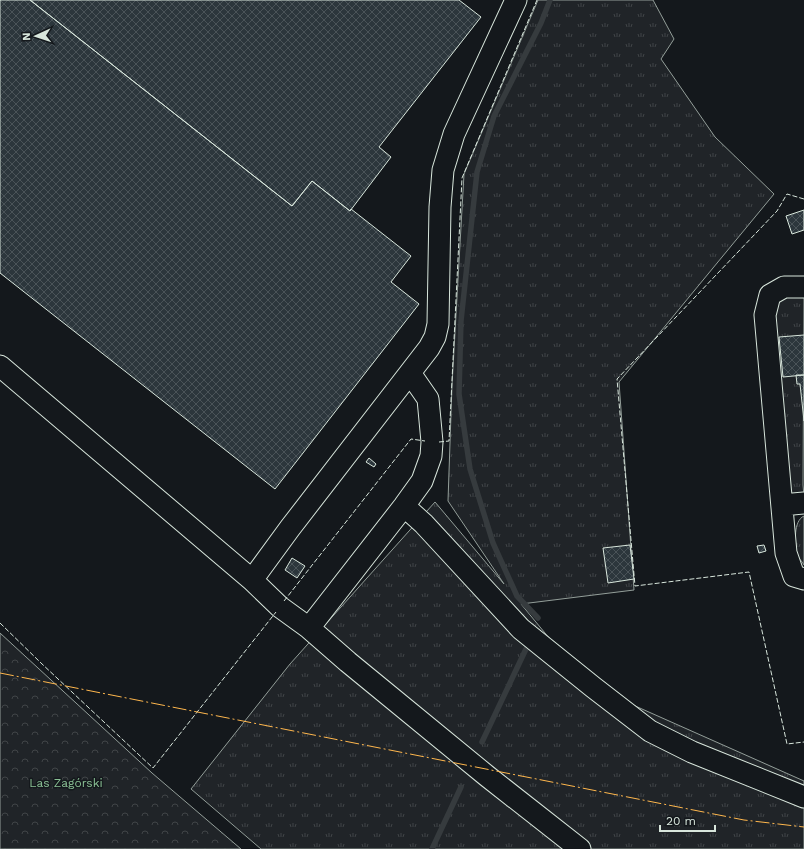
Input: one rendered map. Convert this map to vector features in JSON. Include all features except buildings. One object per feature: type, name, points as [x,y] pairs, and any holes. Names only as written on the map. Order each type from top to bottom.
[{"type":"street","points":[[252,580],[290,528],[429,348],[435,337],[438,324],[440,207],[443,170],[454,134],[516,0]]},
{"type":"street","points":[[804,287],[784,287],[770,295],[765,315],[786,553],[794,576],[804,579]]},
{"type":"street","points":[[0,366],[252,580],[280,606],[309,628],[348,662],[487,776],[580,849]]},
{"type":"street","points":[[309,628],[422,481],[431,456],[432,442],[428,399],[410,373]]},
{"type":"street","points":[[782,505],[804,503]]},
{"type":"street","points":[[404,506],[424,524],[521,629],[650,731],[692,752],[804,797]]},
{"type":"green space","points":[[538,0],[653,0],[674,39],[661,59],[715,137],[774,194],[619,382],[634,590],[521,604],[588,685],[804,781],[804,849],[261,849],[191,789],[290,664],[435,502],[504,584],[448,501],[452,385],[464,174]]},
{"type":"green space","points":[[804,292],[804,496],[788,494],[774,304],[784,294]]},
{"type":"green space","points":[[804,516],[804,565],[797,554],[795,538],[798,522]]},
{"type":"green space","name":"Las Zagórski","points":[[0,633],[152,773],[241,849],[0,849]]},
{"type":"waterway","points":[[538,618],[517,596],[493,543],[470,469],[459,394],[461,321],[477,172],[494,116],[541,23],[550,0]]},
{"type":"waterway","points":[[482,742],[526,649]]},
{"type":"waterway","points":[[432,849],[461,787]]},
{"type":"fence","points":[[439,442],[449,441],[462,178],[537,0]]},
{"type":"fence","points":[[804,199],[787,194],[777,211],[617,379],[635,586],[749,572],[787,744],[804,742]]},
{"type":"fence","points":[[284,601],[411,439],[425,441]]},
{"type":"fence","points":[[0,623],[153,768],[276,612]]},
{"type":"power","points":[[0,673],[744,820],[804,827]]}]
